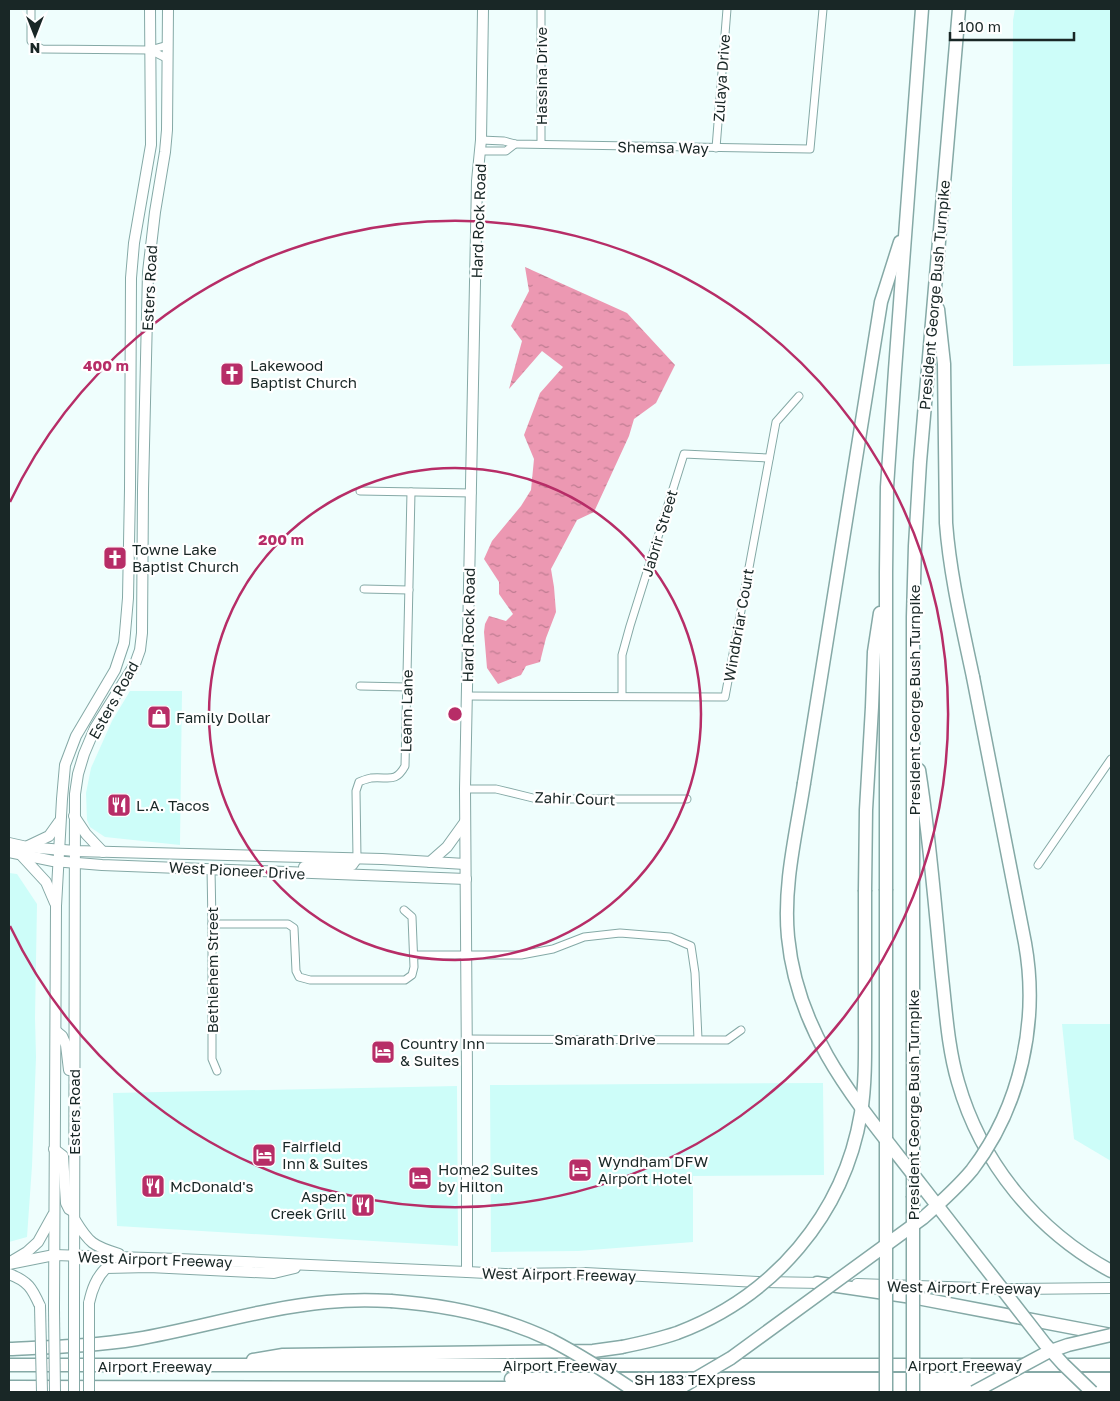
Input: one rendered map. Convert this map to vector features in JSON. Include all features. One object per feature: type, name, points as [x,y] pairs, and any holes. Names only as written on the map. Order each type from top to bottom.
[{"type":"highway","points":[[916,9],[920,37]]},
{"type":"highway","name":"President George Bush Turnpike","points":[[886,1392],[887,488],[922,9]]},
{"type":"highway","name":"President George Bush Turnpike","points":[[913,1392],[914,554],[935,279],[959,9]]},
{"type":"highway","points":[[956,37],[965,9]]},
{"type":"highway","points":[[907,215],[881,302],[791,864],[787,914],[794,976],[813,1031],[838,1074],[1045,1344],[1092,1392]]},
{"type":"highway","points":[[673,1392],[731,1358],[923,1218],[947,1196],[971,1170],[996,1132],[1015,1088],[1021,1065],[1030,1006],[1029,976],[1025,943],[952,577],[948,548],[944,364],[935,279]]},
{"type":"highway","points":[[214,1366],[283,1355],[583,1351],[622,1347],[652,1341],[703,1322],[742,1299],[763,1284],[804,1242],[832,1200],[843,1176],[853,1148],[861,1114],[865,1078],[866,810],[874,646],[886,573]]},
{"type":"highway","points":[[913,730],[925,806],[948,1029],[960,1088],[973,1123],[995,1164],[1016,1194],[1061,1238],[1111,1271]]},
{"type":"highway","points":[[817,1283],[912,1297],[1111,1335]]},
{"type":"highway","points":[[9,1349],[86,1345],[138,1339],[259,1313],[326,1302],[347,1300],[391,1301],[447,1307],[526,1330],[570,1350],[636,1392]]},
{"type":"highway","points":[[974,1392],[1048,1352],[1068,1345],[1111,1335]]},
{"type":"highway","name":"Airport Freeway","points":[[9,1365],[1111,1365]]},
{"type":"highway","name":"SH 183 TEXpress","points":[[9,1380],[1111,1379]]},
{"type":"highway","name":"SH 183 TEXpress","points":[[9,1387],[1111,1388]]},
{"type":"main road","name":"Esters Road","points":[[55,1392],[56,906],[60,819],[65,765],[76,736],[115,670],[124,643],[127,621],[131,278],[134,244],[151,145],[150,9]]},
{"type":"main road","name":"Esters Road","points":[[74,1392],[74,816],[77,780],[84,754],[95,728],[135,664],[140,650],[142,632],[143,467],[148,272],[154,212],[166,152],[168,9]]},
{"type":"main road","name":"Hard Rock Road","points":[[467,1272],[466,879],[464,822],[483,9]]},
{"type":"main road","points":[[130,467],[143,467]]},
{"type":"main road","points":[[128,598],[142,597]]},
{"type":"main road","points":[[74,816],[86,834],[103,852]]},
{"type":"main road","points":[[56,906],[46,882],[24,851],[48,836],[56,828],[60,819]]},
{"type":"main road","points":[[430,862],[447,848],[464,822]]},
{"type":"main road","name":"West Pioneer Drive","points":[[9,843],[24,851],[58,862],[466,879]]},
{"type":"main road","name":"West Pioneer Drive","points":[[9,852],[58,850],[357,858],[465,864]]},
{"type":"main road","points":[[176,867],[188,863],[228,859],[231,855]]},
{"type":"main road","points":[[279,872],[292,867],[341,867],[352,865],[357,858]]},
{"type":"main road","points":[[56,1031],[74,1031]]},
{"type":"main road","points":[[56,1031],[62,1036],[66,1045],[69,1069],[74,1085]]},
{"type":"main road","points":[[54,1149],[74,1150]]},
{"type":"main road","points":[[54,1149],[63,1156],[66,1203],[85,1237],[96,1245],[132,1258]]},
{"type":"main road","points":[[9,1264],[38,1242],[54,1212]]},
{"type":"main road","name":"West Airport Freeway","points":[[9,1264],[54,1255],[505,1274],[585,1273],[758,1282],[1007,1289],[1111,1288]]},
{"type":"main road","points":[[89,1392],[90,1303],[92,1288],[106,1268],[149,1267],[274,1273],[305,1265]]},
{"type":"main road","points":[[9,1274],[24,1281],[33,1290],[40,1306],[42,1392]]},
{"type":"street","points":[[32,9],[31,41],[42,49],[150,50],[168,45]]},
{"type":"street","name":"Hassina Drive","points":[[541,9],[542,144]]},
{"type":"street","name":"Zulaya Drive","points":[[716,148],[727,9]]},
{"type":"street","name":"Shemsa Way","points":[[481,140],[504,141],[515,144],[810,149],[823,9]]},
{"type":"street","points":[[150,50],[168,59]]},
{"type":"street","name":"Shemsa Way","points":[[480,151],[506,151],[515,144]]},
{"type":"street","name":"Windbriar Court","points":[[466,696],[725,697],[776,422],[799,396]]},
{"type":"street","name":"Jabrir Street","points":[[622,696],[622,655],[684,454],[769,458]]},
{"type":"street","points":[[360,492],[472,493]]},
{"type":"street","name":"Leann Lane","points":[[357,858],[356,791],[359,782],[370,778],[392,779],[400,774],[406,766],[411,492]]},
{"type":"street","points":[[364,589],[409,590]]},
{"type":"street","points":[[360,686],[407,687]]},
{"type":"street","points":[[1038,864],[1111,759]]},
{"type":"street","name":"Zahir Court","points":[[465,789],[496,789],[546,800],[686,799]]},
{"type":"street","name":"Bethlehem Street","points":[[211,869],[212,1059],[218,1070]]},
{"type":"street","points":[[212,924],[288,924],[294,928],[296,970],[300,977],[310,980],[405,980],[412,976],[414,972],[414,954],[412,917],[404,910]]},
{"type":"street","points":[[414,954],[466,956],[521,955],[554,949],[584,937],[620,932],[670,937],[691,946],[696,973],[698,1039]]},
{"type":"street","name":"Smarath Drive","points":[[467,1039],[727,1040],[741,1030]]},
{"type":"shaded area","points":[[1015,9],[1111,9],[1111,364],[1013,366],[1013,20]]},
{"type":"shaded area","points":[[130,691],[182,691],[180,845],[105,837],[90,827],[87,820],[86,793],[91,768],[112,721]]},
{"type":"shaded area","points":[[9,873],[17,874],[37,904],[36,1057],[27,1237],[9,1242]]},
{"type":"shaded area","points":[[1062,1024],[1111,1024],[1111,1161],[1074,1139]]},
{"type":"shaded area","points":[[823,1083],[824,1175],[693,1176],[693,1242],[578,1251],[491,1252],[490,1085]]},
{"type":"shaded area","points":[[457,1086],[458,1246],[117,1226],[113,1093]]},
{"type":"water","points":[[525,267],[627,313],[675,365],[656,403],[634,419],[629,436],[594,512],[577,520],[551,569],[556,612],[546,638],[540,662],[526,666],[521,675],[498,684],[487,668],[485,624],[489,616],[506,621],[513,614],[499,594],[499,582],[484,559],[492,541],[521,506],[531,490],[534,459],[524,435],[540,393],[563,367],[542,351],[509,389],[522,341],[511,326],[529,291]]},
{"type":"place","name":"Lakewood Baptist Church","points":[[232,374]]},
{"type":"place","name":"Towne Lake Baptist Church","points":[[115,558]]},
{"type":"place","name":"Family Dollar","points":[[159,717]]},
{"type":"place","name":"L.A. Tacos","points":[[119,805]]},
{"type":"place","name":"Country Inn & Suites","points":[[383,1052]]},
{"type":"place","name":"Fairfield Inn & Suites","points":[[264,1155]]},
{"type":"place","name":"Wyndham DFW Airport Hotel","points":[[580,1170]]},
{"type":"place","name":"Home2 Suites by Hilton","points":[[420,1178]]},
{"type":"place","name":"McDonald's","points":[[153,1186]]},
{"type":"place","name":"Aspen Creek Grill","points":[[363,1205]]}]
